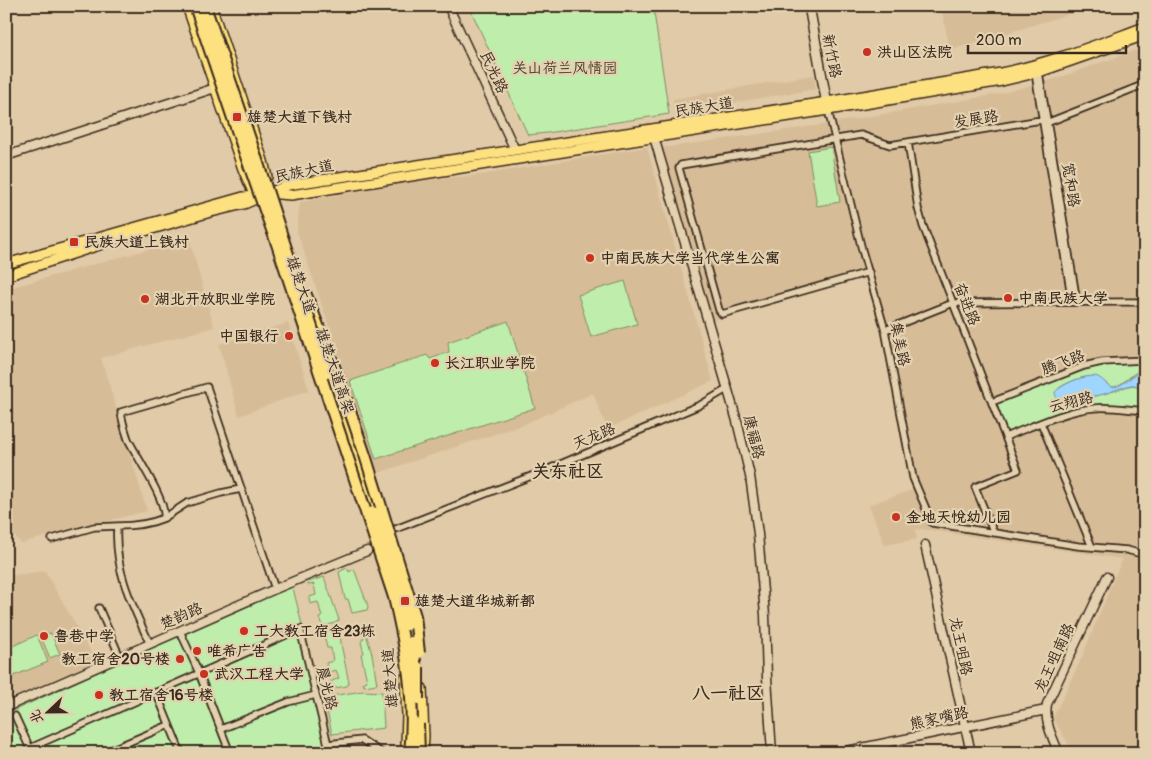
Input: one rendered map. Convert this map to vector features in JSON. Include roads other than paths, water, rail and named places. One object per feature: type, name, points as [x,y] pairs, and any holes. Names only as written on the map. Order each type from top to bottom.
[{"type":"highway","name":"雄楚大道高架","points":[[195,6],[394,597],[408,666],[412,708],[410,753]]},
{"type":"highway","name":"雄楚大道高架","points":[[205,6],[401,596],[415,661],[419,753]]},
{"type":"highway","points":[[304,291],[340,382],[371,473],[415,616],[418,649],[418,699]]},
{"type":"main road","name":"雄楚大道","points":[[187,6],[242,169],[263,195],[304,291],[405,597],[414,631],[422,690],[423,753]]},
{"type":"main road","name":"雄楚大道","points":[[211,6],[263,162],[263,195],[321,386],[391,600],[404,668],[407,715],[406,753]]},
{"type":"main road","name":"新竹路","points":[[809,6],[828,106]]},
{"type":"main road","name":"民族大道","points":[[6,264],[242,197],[291,194],[654,137],[828,106],[1016,70],[1062,57],[1145,27]]},
{"type":"main road","name":"民族大道","points":[[6,276],[122,238],[244,204],[288,185],[515,150],[1002,81],[1037,72],[1145,35]]},
{"type":"street","name":"民光路","points":[[448,6],[515,150]]},
{"type":"street","name":"宽和路","points":[[1037,72],[1074,302]]},
{"type":"street","name":"发展路","points":[[869,272],[722,314],[719,310],[679,168],[681,165],[861,135],[890,145],[1045,122],[1145,84]]},
{"type":"street","points":[[6,156],[215,88]]},
{"type":"street","name":"集美路","points":[[828,106],[862,250],[885,330],[913,478],[932,523],[994,533]]},
{"type":"street","name":"康福路","points":[[654,137],[737,421],[750,476],[758,534],[765,615],[772,753]]},
{"type":"street","name":"奋进路","points":[[908,142],[921,220],[926,237],[1018,470],[975,487],[994,533]]},
{"type":"street","points":[[885,330],[953,303],[1134,302],[1145,304]]},
{"type":"street","name":"腾飞路","points":[[992,402],[1084,366],[1102,362],[1145,360]]},
{"type":"street","points":[[164,518],[165,512],[154,485],[128,439],[121,412],[207,387],[275,589]]},
{"type":"street","name":"天龙路","points":[[385,534],[580,456],[700,405],[727,389]]},
{"type":"street","name":"云翔路","points":[[1005,437],[1072,412],[1090,408],[1103,407],[1145,411]]},
{"type":"street","points":[[1041,423],[1092,547]]},
{"type":"street","points":[[52,539],[94,527],[129,526],[158,520],[187,503],[241,489]]},
{"type":"street","points":[[117,526],[122,578],[150,644]]},
{"type":"street","points":[[994,533],[1078,546],[1127,550],[1145,555]]},
{"type":"street","name":"龙王咀路","points":[[925,545],[970,753]]},
{"type":"street","name":"楚韵路","points":[[6,707],[275,589],[367,551]]},
{"type":"street","name":"龙王咀南路","points":[[1058,753],[1046,717],[1047,704],[1107,577]]},
{"type":"street","points":[[99,608],[120,657]]},
{"type":"street","name":"晨光路","points":[[199,673],[300,629],[330,753]]},
{"type":"street","points":[[180,631],[199,673],[230,753]]},
{"type":"street","points":[[15,716],[31,750],[199,673]]},
{"type":"street","points":[[156,692],[181,753]]},
{"type":"street","points":[[221,729],[288,702],[316,695]]},
{"type":"street","name":"熊家嘴路","points":[[837,753],[1046,710]]},
{"type":"street","points":[[103,753],[170,725]]},
{"type":"street","points":[[328,744],[362,740],[382,753]]},
{"type":"water","points":[[1145,370],[1145,390],[1135,385],[1130,385],[1104,394],[1067,403],[1059,400],[1055,394],[1063,386],[1082,378],[1098,377],[1114,387]]},
{"type":"place","name":"洪山区法院","points":[[867,52]]},
{"type":"place","name":"雄楚大道下钱村","points":[[237,117]]},
{"type":"place","name":"民族大道上钱村","points":[[74,242]]},
{"type":"place","name":"中南民族大学当代学生公寓","points":[[590,258]]},
{"type":"place","name":"中南民族大学","points":[[1008,298]]},
{"type":"place","name":"湖北开放职业学院","points":[[145,299]]},
{"type":"place","name":"中国银行","points":[[289,336]]},
{"type":"place","name":"长江职业学院","points":[[435,363]]},
{"type":"place","name":"金地天悦幼儿园","points":[[896,517]]},
{"type":"place","name":"雄楚大道华城新都","points":[[405,601]]},
{"type":"place","name":"工大教工宿舍23栋","points":[[244,631]]},
{"type":"place","name":"鲁巷中学","points":[[44,636]]},
{"type":"place","name":"唯希广告","points":[[197,651]]},
{"type":"place","name":"教工宿舍20号楼","points":[[180,659]]},
{"type":"place","name":"武汉工程大学","points":[[204,674]]},
{"type":"place","name":"教工宿舍16号楼","points":[[99,695]]},
{"type":"district","name":"关东社区","points":[[568,471]]},
{"type":"district","name":"八一社区","points":[[728,693]]},
{"type":"park label","name":"关山荷兰风情园","points":[[565,68]]}]
